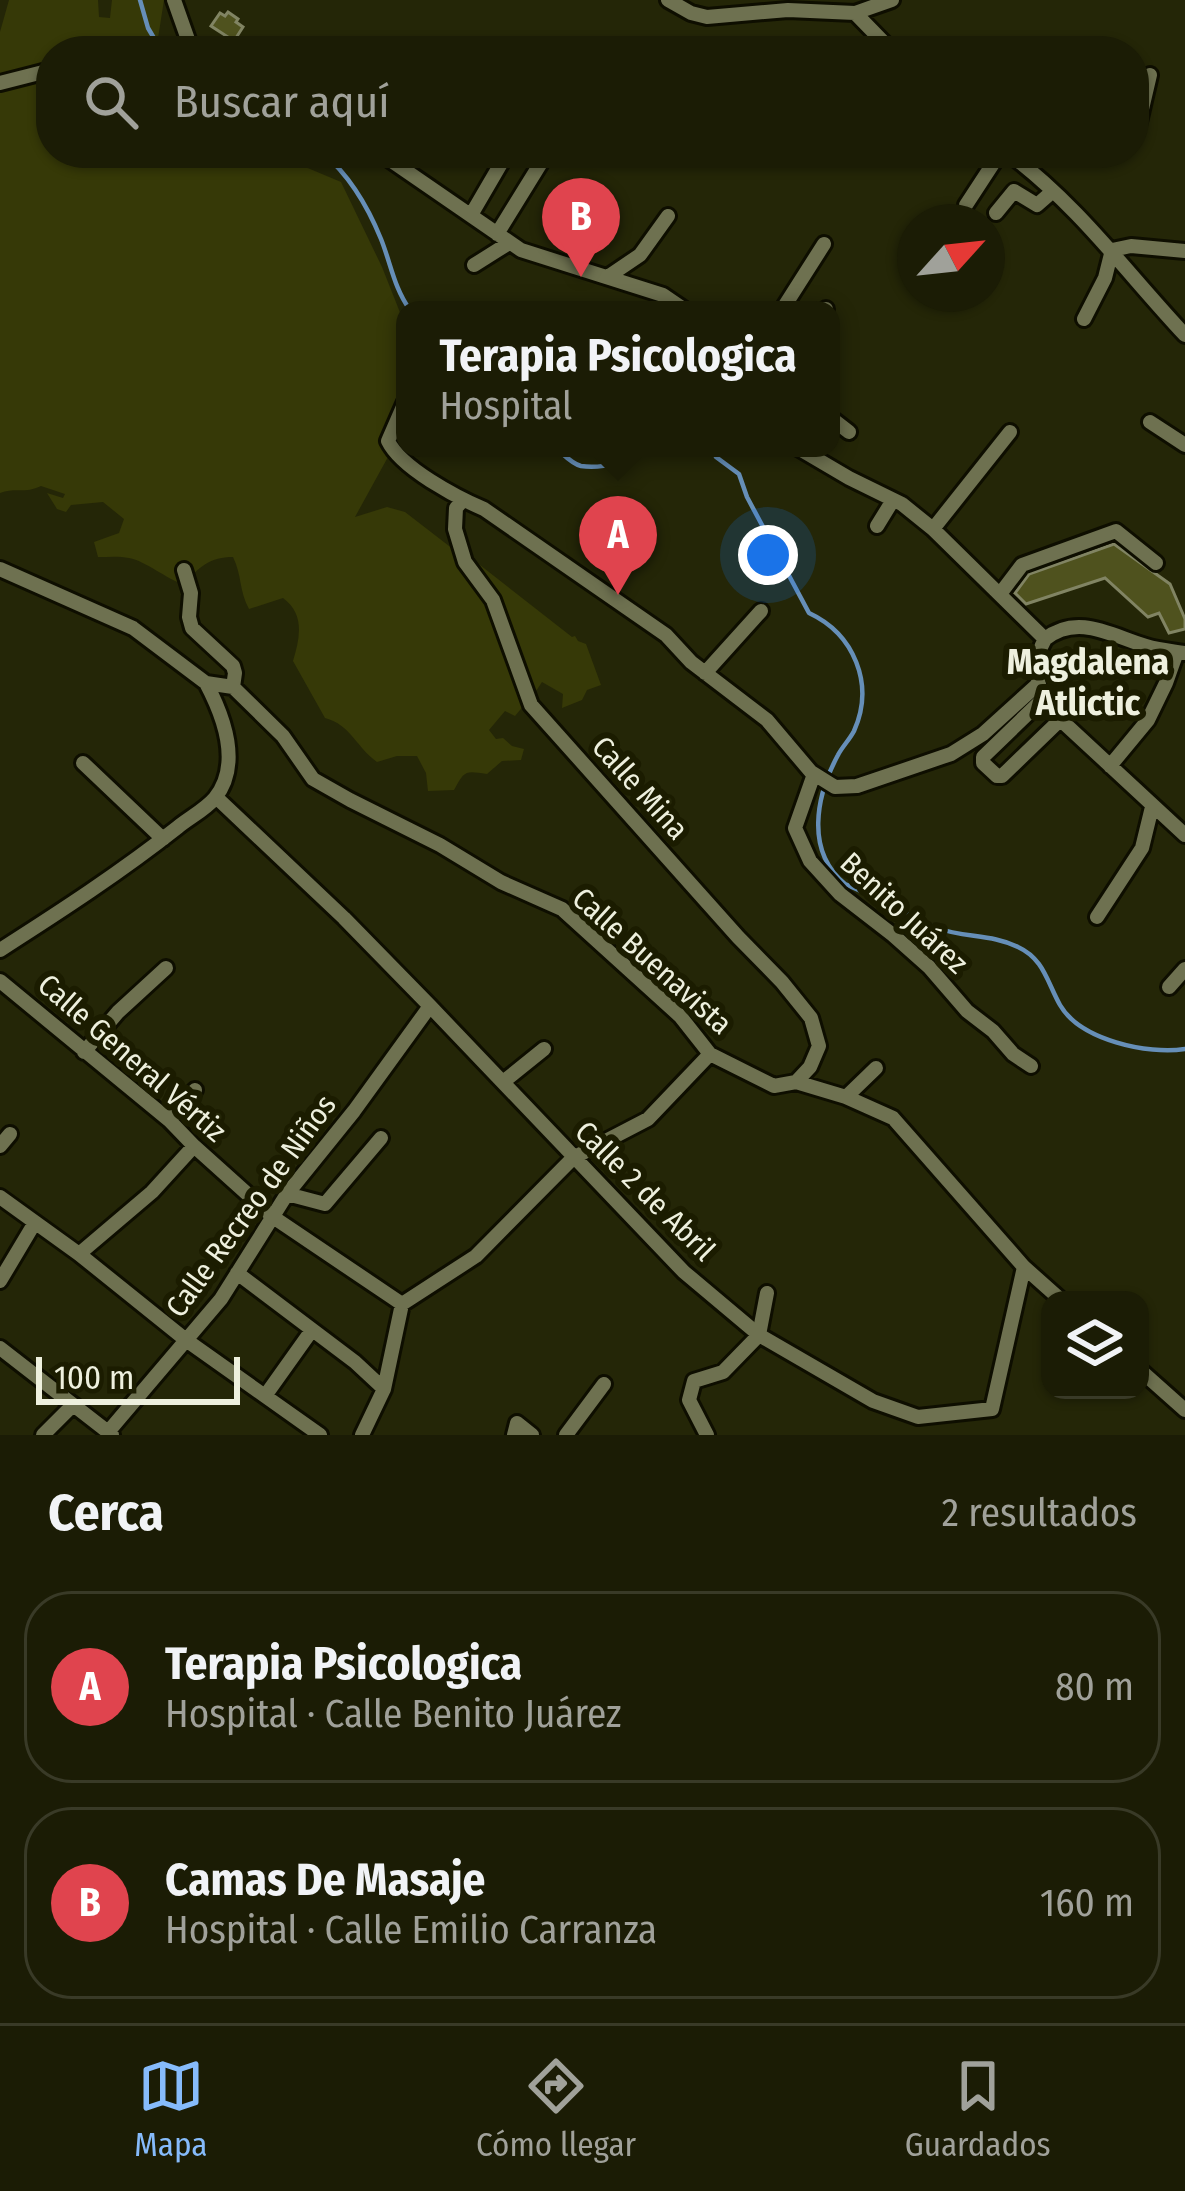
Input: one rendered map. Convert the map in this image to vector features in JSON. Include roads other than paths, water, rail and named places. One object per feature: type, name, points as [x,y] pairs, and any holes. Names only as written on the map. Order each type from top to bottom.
[{"type":"street","points":[[174,0],[186,36]]},
{"type":"street","points":[[668,0],[707,17],[783,4],[855,13],[892,0]]},
{"type":"street","points":[[855,13],[877,36]]},
{"type":"street","points":[[0,83],[36,74]]},
{"type":"street","points":[[1149,79],[1150,75]]},
{"type":"street","points":[[402,168],[532,255],[609,276],[658,301]]},
{"type":"street","points":[[471,215],[498,168]]},
{"type":"street","points":[[474,265],[503,238],[539,168]]},
{"type":"street","points":[[967,204],[993,168]]},
{"type":"street","points":[[1024,168],[1053,190],[1112,250],[1185,335]]},
{"type":"street","points":[[1003,204],[1014,191],[1037,205],[1053,190]]},
{"type":"street","points":[[609,276],[640,255],[668,216]]},
{"type":"street","points":[[788,301],[824,244]]},
{"type":"street","points":[[1112,250],[1131,246],[1185,251]]},
{"type":"street","points":[[1084,319],[1106,278],[1112,250]]},
{"type":"street","points":[[1150,422],[1185,446]]},
{"type":"street","points":[[396,423],[388,441],[396,456]]},
{"type":"street","points":[[840,425],[849,432]]},
{"type":"street","points":[[933,529],[1010,432]]},
{"type":"street","points":[[397,457],[484,509],[666,635],[691,662],[767,720],[815,775],[835,787],[857,786],[951,754],[1040,692]]},
{"type":"street","points":[[815,457],[893,500],[933,529],[1046,639]]},
{"type":"street","name":"Calle Mina","points":[[463,500],[456,508],[455,529],[465,562],[493,600],[531,705],[811,1018],[819,1046],[811,1067],[796,1082]]},
{"type":"street","points":[[877,526],[893,500]]},
{"type":"street","points":[[1000,594],[1022,565],[1116,531],[1156,562]]},
{"type":"street","points":[[0,569],[134,628],[206,682],[232,687]]},
{"type":"street","name":"Calle Buenavista","points":[[184,570],[192,628],[233,666],[232,687],[284,736],[313,779],[440,844],[500,882],[562,909],[680,1016],[710,1054],[774,1086],[796,1082],[893,1118],[1024,1267],[1051,1291]]},
{"type":"street","points":[[705,673],[761,611]]},
{"type":"street","points":[[1110,766],[1148,721],[1181,652],[1146,646],[1105,630],[1057,631],[1039,650],[1040,692],[1060,721],[1185,835]]},
{"type":"street","points":[[0,950],[114,875],[216,797],[227,768],[228,742],[221,712],[206,682]]},
{"type":"street","points":[[1040,692],[983,757],[983,763],[1002,776],[1060,721]]},
{"type":"street","points":[[83,763],[163,839]]},
{"type":"street","name":"Benito Juárez","points":[[815,775],[794,829],[810,861],[840,894],[893,934],[967,1011],[1030,1066]]},
{"type":"street","name":"Calle 2 de Abril","points":[[216,797],[344,918],[684,1272],[759,1335],[873,1401],[918,1417],[992,1409],[1024,1267]]},
{"type":"street","points":[[1097,917],[1142,848],[1152,807]]},
{"type":"street","points":[[84,1052],[118,1012],[166,968]]},
{"type":"street","points":[[1169,987],[1185,969]]},
{"type":"street","name":"Calle General Vértiz","points":[[0,981],[169,1120],[273,1217],[402,1304]]},
{"type":"street","name":"Calle Recreo de Niños","points":[[110,1434],[221,1299],[287,1194],[430,1006]]},
{"type":"street","points":[[503,1082],[544,1049]]},
{"type":"street","points":[[362,1435],[384,1389],[402,1304],[476,1256],[573,1158],[648,1119],[710,1054]]},
{"type":"street","points":[[846,1097],[876,1068]]},
{"type":"street","points":[[169,1120],[196,1090]]},
{"type":"street","points":[[287,1194],[326,1204],[381,1138]]},
{"type":"street","points":[[79,1255],[152,1192],[194,1146]]},
{"type":"street","points":[[0,1197],[186,1340],[320,1435]]},
{"type":"street","points":[[0,1281],[34,1224]]},
{"type":"street","points":[[237,1274],[384,1389]]},
{"type":"street","points":[[707,1435],[689,1400],[694,1381],[723,1372],[759,1335],[767,1292]]},
{"type":"street","points":[[265,1396],[311,1330]]},
{"type":"street","points":[[0,1348],[110,1434]]},
{"type":"street","points":[[1149,1378],[1185,1410]]},
{"type":"street","points":[[566,1435],[604,1384]]},
{"type":"street","points":[[43,1435],[73,1405]]},
{"type":"street","points":[[514,1435],[517,1423],[532,1435]]},
{"type":"waterway","points":[[140,0],[153,36]]},
{"type":"waterway","points":[[338,168],[364,204],[405,301]]},
{"type":"waterway","points":[[567,457],[589,467],[634,457]]},
{"type":"waterway","points":[[716,457],[739,474],[809,613],[849,647],[861,679],[860,713],[830,771],[820,805],[819,839],[832,871],[845,884],[937,928],[998,940],[1027,952],[1070,1017],[1099,1036],[1153,1050],[1185,1049]]},
{"type":"place","name":"Camas De Masaje","points":[[581,277]]},
{"type":"place","name":"Terapia Psicologica","points":[[618,595]]},
{"type":"district","name":"Magdalena Atlictic","points":[[1088,682]]}]
